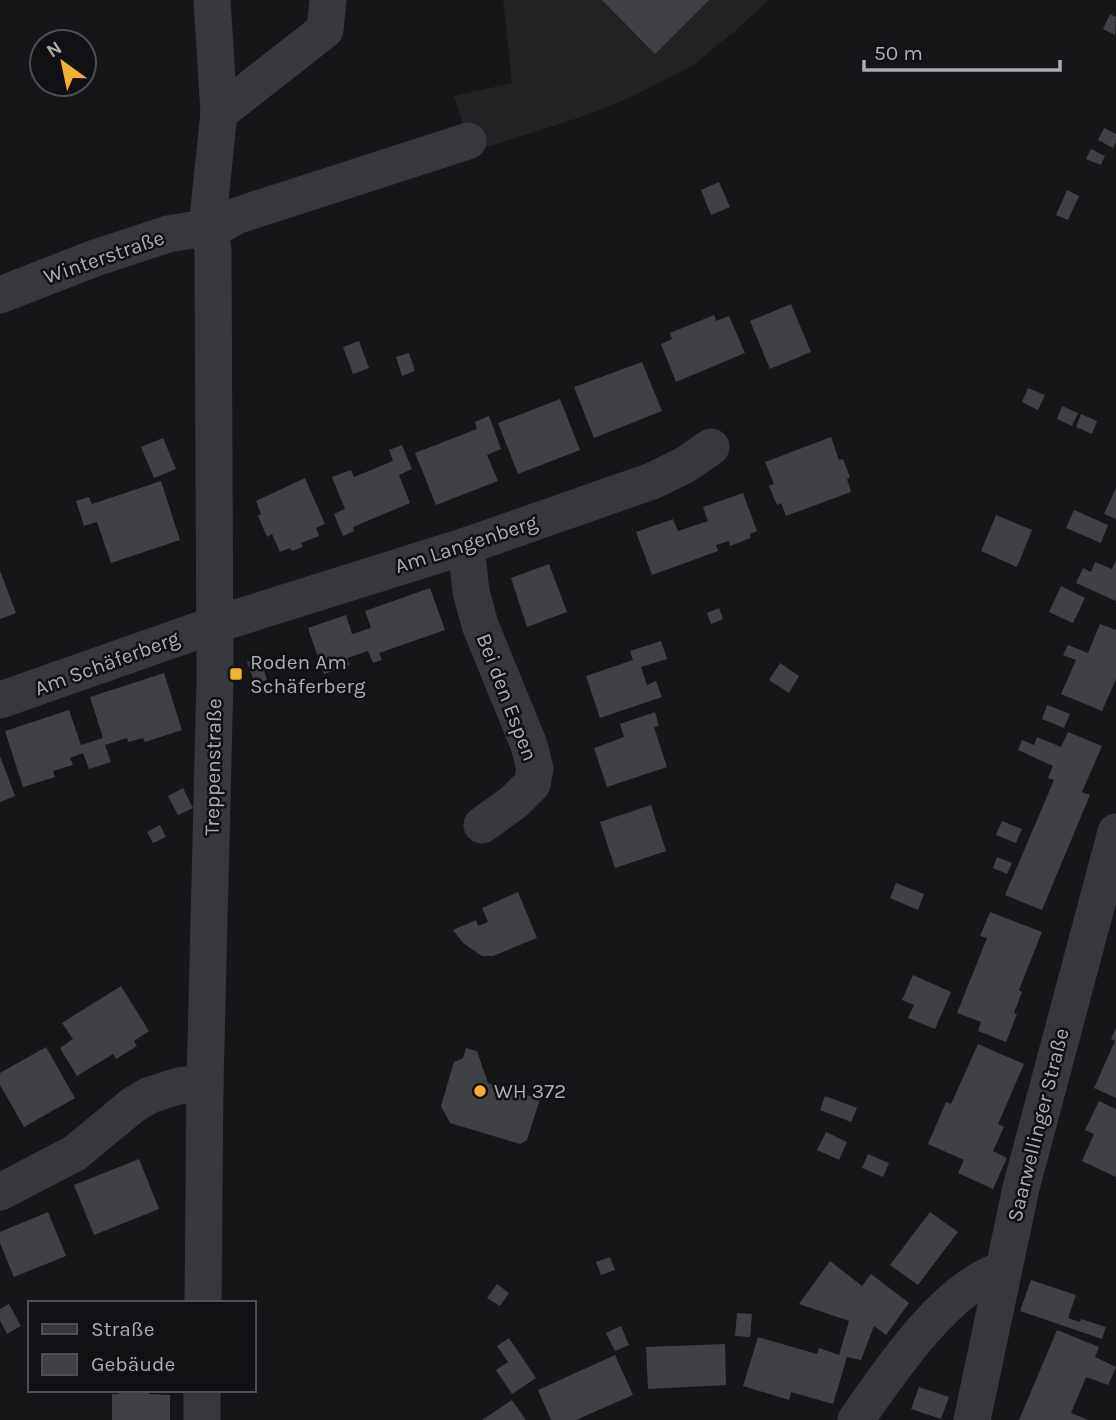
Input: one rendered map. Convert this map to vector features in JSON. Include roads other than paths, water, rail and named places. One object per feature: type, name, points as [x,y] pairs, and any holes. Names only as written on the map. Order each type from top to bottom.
[{"type":"street","name":"Treppenstraße","points":[[203,1301],[205,1083],[215,679],[213,250],[209,230],[219,113],[212,0]]},
{"type":"street","points":[[219,113],[325,30],[328,0]]},
{"type":"street","name":"Winterstraße","points":[[0,295],[95,258],[168,234],[209,230],[236,216],[468,141]]},
{"type":"street","name":"Am Langenberg","points":[[214,625],[466,546],[652,481],[685,465],[711,447]]},
{"type":"street","name":"Bei den Espen","points":[[466,546],[471,591],[480,625],[535,769],[532,784],[514,802],[482,825]]},
{"type":"street","name":"Am Schäferberg","points":[[0,700],[214,625]]},
{"type":"street","name":"Saarwellinger Straße","points":[[972,1420],[1021,1188],[1116,832]]},
{"type":"street","points":[[0,1192],[75,1153],[132,1105],[150,1095],[178,1086],[205,1083]]},
{"type":"street","points":[[856,1420],[885,1379],[933,1321],[979,1279],[1003,1270]]},
{"type":"street","points":[[202,1392],[202,1420]]},
{"type":"place","name":"Roden Am Schäferberg","points":[[236,674]]},
{"type":"place","name":"WH 372","points":[[480,1091]]}]
